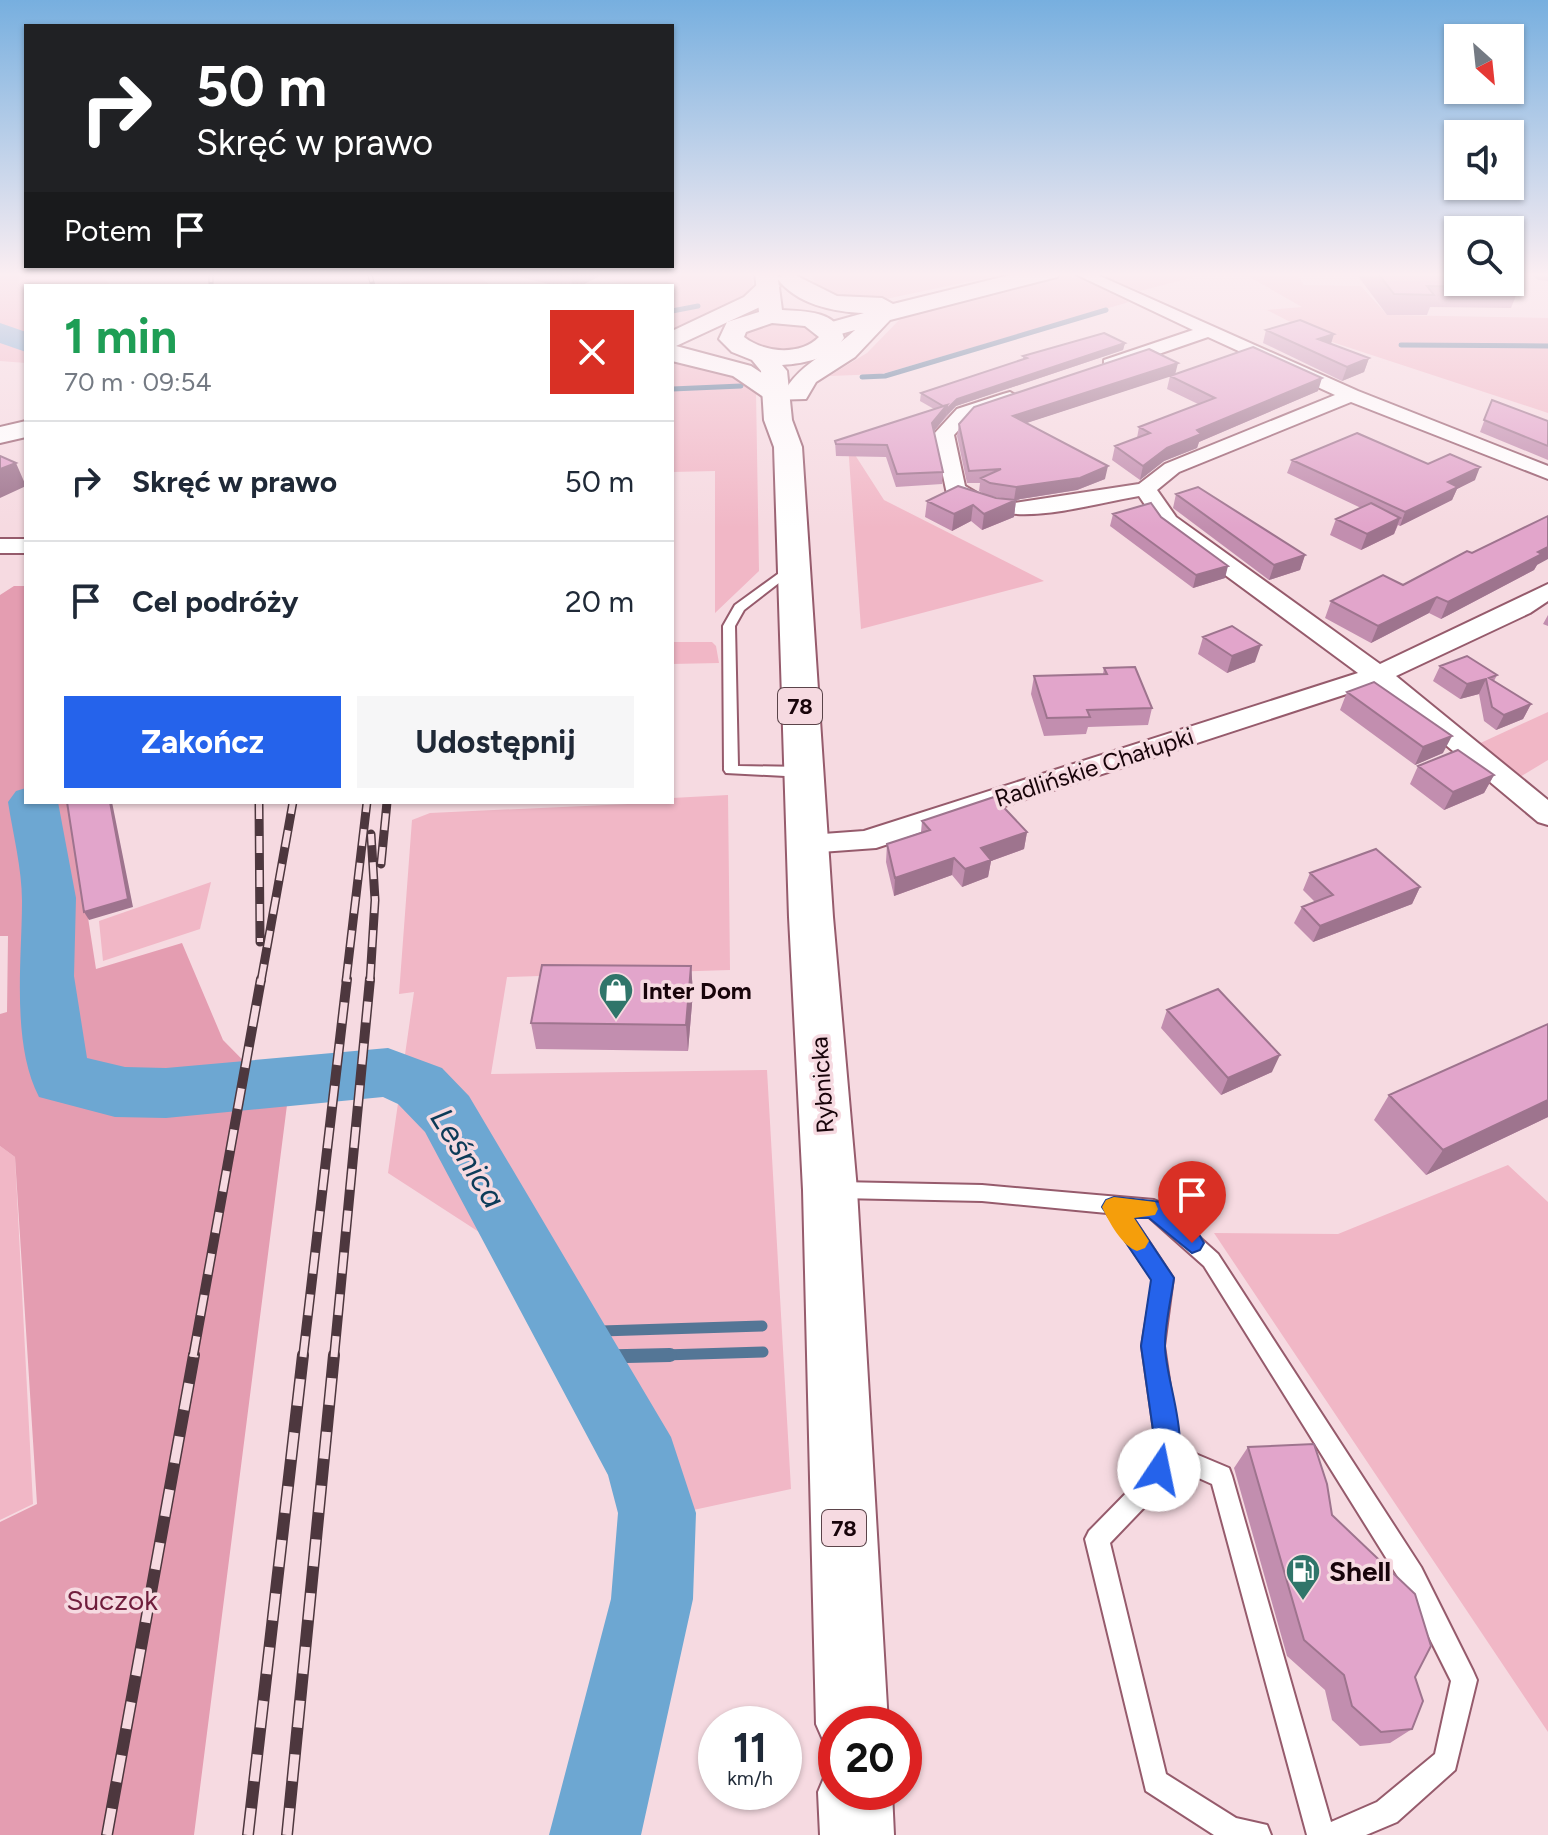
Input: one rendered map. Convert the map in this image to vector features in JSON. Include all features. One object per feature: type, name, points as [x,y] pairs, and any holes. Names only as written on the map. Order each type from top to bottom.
[{"type":"main road","points":[[703,358],[742,371],[787,394],[806,377],[837,358]]},
{"type":"main road","name":"Rybnicka","points":[[758,358],[774,371],[797,420],[788,447],[793,567],[830,1190],[851,1706]]},
{"type":"main road","name":"Rybnicka","points":[[787,394],[791,371],[800,358]]},
{"type":"main road","points":[[856,1810],[857,1835]]},
{"type":"street","points":[[1093,370],[1129,358]]},
{"type":"street","points":[[1268,358],[1351,395],[1548,473]]},
{"type":"street","points":[[1036,389],[964,413],[944,434],[955,489],[981,504],[1014,510],[1145,489],[1172,468],[1351,395]]},
{"type":"street","points":[[1145,489],[1168,522],[1378,675],[1548,815]]},
{"type":"street","points":[[0,546],[24,546]]},
{"type":"street","name":"Radlińskie Chałupki","points":[[807,843],[865,841],[1378,675],[1521,608],[1548,591]]},
{"type":"lane","points":[[793,567],[739,608],[729,626],[731,770],[804,772]]},
{"type":"lane","points":[[830,1190],[982,1193],[1154,1209],[1211,1260],[1412,1576],[1464,1680],[1446,1761],[1387,1812],[1334,1835]]},
{"type":"lane","points":[[1114,1207],[1163,1278],[1153,1346],[1169,1454],[1149,1486],[1097,1539],[1155,1782],[1232,1831],[1257,1835]]},
{"type":"lane","points":[[1169,1454],[1221,1476],[1321,1835]]},
{"type":"shaded area","points":[[0,358],[24,358],[24,363],[0,361]]},
{"type":"shaded area","points":[[859,358],[938,358],[882,374],[829,376]]},
{"type":"shaded area","points":[[1380,358],[1548,358],[1548,413]]},
{"type":"shaded area","points":[[674,361],[728,374],[756,392],[759,571],[715,613],[715,471],[674,472]]},
{"type":"shaded area","points":[[848,444],[884,500],[1044,581],[861,629]]},
{"type":"shaded area","points":[[674,642],[712,642],[716,646],[719,663],[674,664]]},
{"type":"shaded area","points":[[1548,712],[1548,760],[1515,780],[1474,746]]},
{"type":"shaded area","points":[[728,795],[730,970],[507,977],[491,1074],[767,1070],[791,1489],[647,1520],[479,1232],[388,1173],[414,992],[399,994],[412,820],[430,813],[674,804],[674,798]]},
{"type":"shaded area","points":[[211,882],[200,929],[103,961],[99,921]]},
{"type":"shaded area","points":[[0,1146],[15,1157],[33,1504],[0,1520]]},
{"type":"shaded area","points":[[1508,1165],[1548,1202],[1548,1732],[1214,1233],[1338,1234]]},
{"type":"green space","name":"Suczok","points":[[14,586],[24,586],[24,804],[70,804],[96,969],[182,943],[223,1040],[287,1105],[194,1835],[0,1835],[0,1522],[37,1504],[15,1157],[0,1146],[0,1014],[7,1012],[8,936],[0,936],[0,595]]},
{"type":"building","points":[[1027,358],[1081,358],[957,399],[947,409],[947,405],[943,406],[921,393]]},
{"type":"building","points":[[1123,358],[1167,358],[1178,363],[1013,416],[1108,466],[1080,478],[1016,487],[990,483],[981,478],[1001,469],[969,471],[959,424],[974,407]]},
{"type":"building","points":[[1223,358],[1277,358],[1322,378],[1197,430],[1201,434],[1167,448],[1143,466],[1115,446],[1150,433],[1139,427],[1215,398],[1170,376]]},
{"type":"building","points":[[1326,358],[1369,358],[1347,367]]},
{"type":"building","points":[[1492,400],[1548,421],[1548,446],[1484,420]]},
{"type":"building","points":[[947,405],[932,423],[943,472],[897,474],[887,445],[836,444],[835,441]]},
{"type":"building","points":[[1357,433],[1428,464],[1450,454],[1480,467],[1448,482],[1458,487],[1405,512],[1292,460]]},
{"type":"building","points":[[0,456],[16,463],[0,469]]},
{"type":"building","points":[[958,486],[996,498],[1016,500],[984,514],[973,505],[954,514],[927,501]]},
{"type":"building","points":[[1198,487],[1305,555],[1274,565],[1176,494]]},
{"type":"building","points":[[1151,503],[1161,517],[1228,566],[1196,575],[1113,514]]},
{"type":"building","points":[[1371,503],[1400,518],[1367,534],[1336,519]]},
{"type":"building","points":[[1548,516],[1548,547],[1538,552],[1542,554],[1448,602],[1437,597],[1378,626],[1331,601],[1383,575],[1403,585],[1467,551],[1472,553]]},
{"type":"building","points":[[1232,626],[1261,645],[1232,656],[1203,637]]},
{"type":"building","points":[[1467,656],[1497,675],[1489,678],[1531,704],[1504,715],[1492,707],[1486,679],[1467,684],[1440,666]]},
{"type":"building","points":[[1135,667],[1152,708],[1087,710],[1090,717],[1047,718],[1034,676],[1107,674],[1104,668]]},
{"type":"building","points":[[1374,682],[1452,736],[1423,747],[1347,692]]},
{"type":"building","points":[[1458,750],[1494,775],[1453,792],[1418,766]]},
{"type":"building","points":[[994,797],[1027,832],[981,848],[991,860],[965,869],[954,858],[895,878],[887,844],[930,830],[922,821]]},
{"type":"building","points":[[67,804],[110,804],[128,899],[84,912]]},
{"type":"building","points":[[1376,849],[1420,887],[1320,926],[1302,907],[1333,895],[1310,873]]},
{"type":"building","points":[[542,965],[691,966],[686,1025],[531,1023]]},
{"type":"building","points":[[1218,989],[1280,1055],[1228,1078],[1167,1010]]},
{"type":"building","points":[[1548,1024],[1548,1100],[1443,1150],[1389,1095]]},
{"type":"building","points":[[1314,1444],[1327,1484],[1332,1515],[1415,1594],[1431,1646],[1415,1677],[1423,1701],[1412,1729],[1381,1732],[1352,1706],[1344,1675],[1304,1640],[1248,1447]]},
{"type":"waterway","points":[[862,377],[885,376],[947,358]]},
{"type":"waterway","points":[[674,389],[741,386]]},
{"type":"waterway","name":"Leśnica","points":[[33,804],[49,898],[46,976],[60,1080],[104,1085],[115,1092],[166,1093],[388,1072],[420,1086],[447,1114],[644,1464],[657,1513],[652,1599],[595,1835]]},
{"type":"waterway","points":[[569,1332],[762,1326]]},
{"type":"waterway","points":[[645,1356],[763,1352]]},
{"type":"waterway","points":[[645,1356],[670,1355]]},
{"type":"waterway","points":[[583,1357],[645,1356]]},
{"type":"waterway","points":[[598,1357],[645,1356]]},
{"type":"railway","points":[[259,804],[260,942]]},
{"type":"railway","points":[[261,981],[293,804]]},
{"type":"railway","points":[[346,981],[367,804]]},
{"type":"railway","points":[[381,864],[387,804]]},
{"type":"railway","points":[[370,981],[375,900],[371,834]]},
{"type":"railway","points":[[193,1357],[261,979]]},
{"type":"railway","points":[[303,1357],[347,979]]},
{"type":"railway","points":[[334,1357],[370,979]]},
{"type":"railway","points":[[107,1835],[194,1355]]},
{"type":"railway","points":[[248,1835],[303,1355]]},
{"type":"railway","points":[[287,1835],[334,1355]]},
{"type":"slow traffic","points":[[1137,1241],[1114,1207],[1147,1209]]},
{"type":"place","name":"Inter Dom","points":[[616,1021]]},
{"type":"place","name":"Shell","points":[[1303,1602]]},
{"type":"route","points":[[1159,1470],[1169,1454],[1153,1346],[1163,1278],[1114,1207],[1154,1209],[1192,1243]]}]
